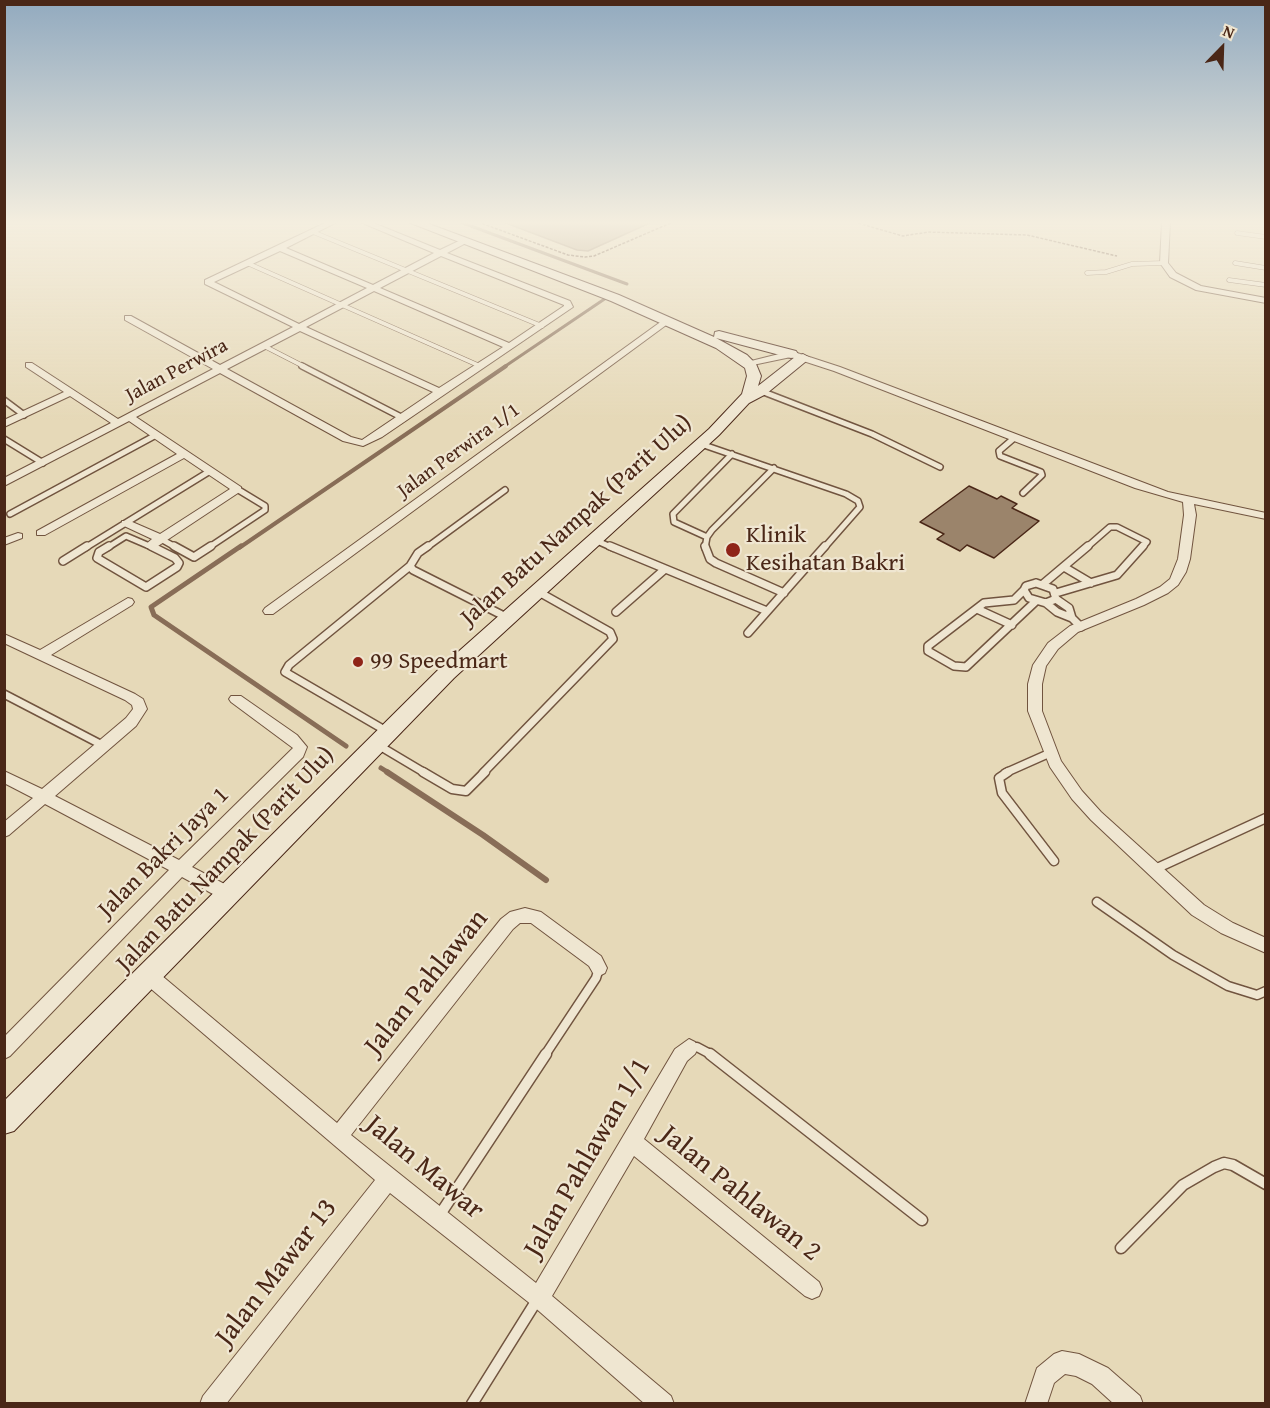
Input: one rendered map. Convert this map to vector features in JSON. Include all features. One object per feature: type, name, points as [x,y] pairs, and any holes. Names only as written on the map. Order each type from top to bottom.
[{"type":"street","points":[[220,288],[440,392]]},
{"type":"street","points":[[373,288],[509,346]]},
{"type":"street","name":"Jalan Perwira","points":[[4,483],[373,288]]},
{"type":"street","points":[[128,318],[347,439],[363,443],[569,307],[567,303],[528,288]]},
{"type":"street","points":[[586,288],[687,328],[734,352],[748,363],[797,356]]},
{"type":"street","points":[[1200,288],[1266,301]]},
{"type":"street","name":"Jalan Perwira 1/1","points":[[269,611],[669,320]]},
{"type":"street","points":[[687,328],[797,356],[837,369],[1130,484],[1188,500],[1266,516]]},
{"type":"street","points":[[743,401],[761,391],[792,364],[797,356]]},
{"type":"street","name":"Jalan Batu Nampak (Parit Ulu)","points":[[4,1121],[447,673],[728,419],[748,395],[754,376],[748,363]]},
{"type":"street","points":[[29,365],[118,423]]},
{"type":"street","points":[[4,424],[70,392]]},
{"type":"street","points":[[126,523],[156,542],[237,489],[129,417]]},
{"type":"street","points":[[41,533],[184,454]]},
{"type":"street","points":[[1188,500],[1190,515],[1184,559],[1174,582],[1164,590],[1140,602],[1077,622],[1053,646],[1040,665],[1035,684],[1035,711],[1050,753],[1077,795],[1152,870],[1198,910],[1227,928],[1266,946]]},
{"type":"street","points":[[4,542],[18,536]]},
{"type":"street","points":[[40,656],[128,602]]},
{"type":"street","points":[[4,638],[138,702],[140,709],[137,716],[104,746],[4,831]]},
{"type":"street","name":"Jalan Bakri Jaya 1","points":[[4,1050],[181,868],[298,753],[300,747],[292,739],[236,699]]},
{"type":"street","points":[[4,776],[228,894]]},
{"type":"street","name":"Jalan Pahlawan","points":[[339,1135],[507,924],[516,917],[525,915],[535,917],[595,961],[599,968]]},
{"type":"street","name":"Jalan Mawar","points":[[149,976],[339,1135],[388,1179],[539,1298],[663,1404]]},
{"type":"street","name":"Jalan Pahlawan 1/1","points":[[539,1298],[681,1055],[689,1048]]},
{"type":"street","name":"Jalan Pahlawan 2","points":[[632,1142],[812,1289]]},
{"type":"street","name":"Jalan Mawar 13","points":[[211,1404],[388,1179]]},
{"type":"street","points":[[1036,1404],[1045,1376],[1062,1362],[1079,1365],[1100,1376],[1132,1404]]},
{"type":"lane","points":[[302,288],[480,366]]},
{"type":"lane","points":[[447,288],[542,326]]},
{"type":"lane","points":[[264,346],[403,418]]},
{"type":"lane","points":[[761,391],[872,434],[940,467]]},
{"type":"lane","points":[[4,400],[24,415]]},
{"type":"lane","points":[[10,514],[156,435]]},
{"type":"lane","points":[[4,439],[44,463]]},
{"type":"lane","points":[[1013,439],[999,451],[1000,456],[1041,472],[1042,475],[1023,493]]},
{"type":"lane","points":[[700,444],[846,494],[858,501],[860,507],[748,633]]},
{"type":"lane","points":[[707,537],[674,522],[673,514],[732,454]]},
{"type":"lane","points":[[774,468],[707,537],[705,547],[710,559],[784,593]]},
{"type":"lane","points":[[63,561],[210,471]]},
{"type":"lane","points":[[156,542],[178,563],[174,570],[146,587],[97,558],[99,552],[126,536],[156,542],[194,557],[266,510],[265,506],[237,489]]},
{"type":"lane","points":[[505,490],[418,553],[410,566],[289,665],[285,672],[453,789],[466,791],[613,639],[610,632],[537,591]]},
{"type":"lane","points":[[1035,602],[966,667],[954,666],[928,651],[928,646],[984,603],[1014,600],[1030,584],[1043,584],[1110,527],[1117,527],[1145,540],[1147,544],[1120,573],[1056,596],[1046,603]]},
{"type":"lane","points":[[594,540],[767,611]]},
{"type":"lane","points":[[410,566],[507,618]]},
{"type":"lane","points":[[1064,567],[1091,583]]},
{"type":"lane","points":[[616,612],[665,569]]},
{"type":"lane","points":[[1043,584],[1069,608],[1077,622]]},
{"type":"lane","points":[[1024,590],[1025,594],[1035,602],[1046,603],[1057,612],[1077,622]]},
{"type":"lane","points":[[977,609],[1012,625]]},
{"type":"lane","points":[[4,694],[104,746]]},
{"type":"lane","points":[[1050,753],[1005,773],[999,778],[1002,793],[1054,861]]},
{"type":"lane","points":[[1152,870],[1266,818]]},
{"type":"lane","points":[[1097,902],[1173,955],[1228,986],[1257,995],[1266,991]]},
{"type":"lane","points":[[438,1218],[596,978],[599,968]]},
{"type":"lane","points":[[689,1048],[697,1047],[706,1051],[922,1220]]},
{"type":"lane","points":[[1121,1248],[1183,1185],[1214,1167],[1224,1163],[1233,1165],[1266,1184]]},
{"type":"lane","points":[[472,1404],[539,1298]]},
{"type":"building","points":[[969,486],[997,499],[1001,496],[1017,504],[1012,508],[1039,521],[994,558],[967,545],[960,551],[937,539],[944,534],[920,522]]},
{"type":"waterway","points":[[504,367],[606,298]]},
{"type":"waterway","points":[[239,548],[506,366]]},
{"type":"waterway","points":[[241,546],[151,607],[154,615],[346,746]]},
{"type":"waterway","points":[[381,768],[389,773]]},
{"type":"waterway","points":[[387,772],[483,835],[546,880]]},
{"type":"place","name":"Klinik Kesihatan Bakri","points":[[733,550]]},
{"type":"place","name":"99 Speedmart","points":[[358,662]]}]
